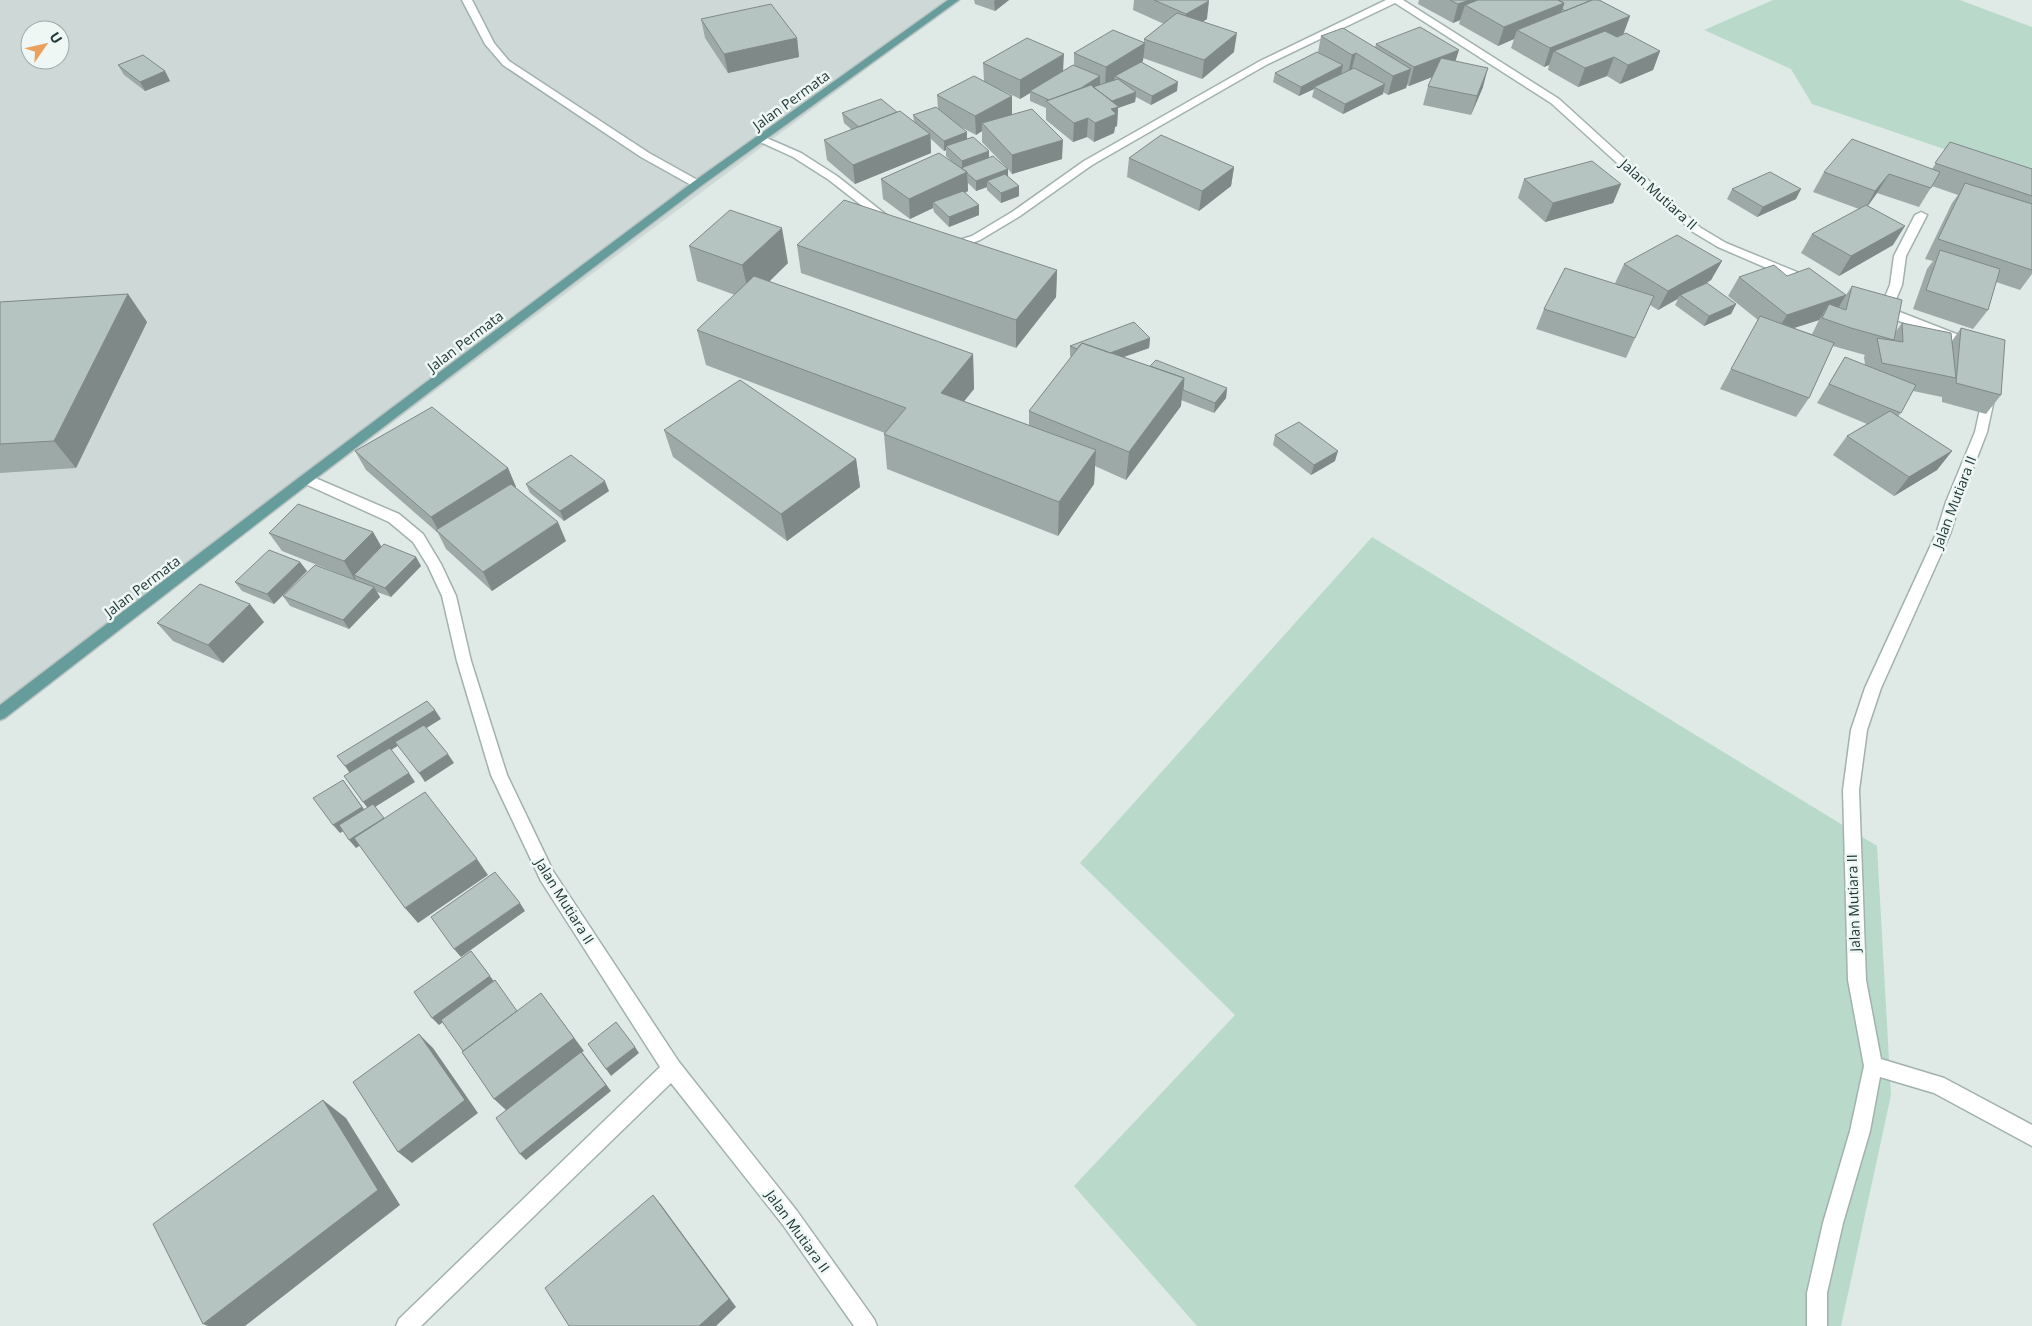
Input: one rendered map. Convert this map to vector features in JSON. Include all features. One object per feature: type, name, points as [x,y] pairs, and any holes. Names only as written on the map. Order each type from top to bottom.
[{"type":"main road","name":"Jalan Permata","points":[[0,714],[306,479],[697,184],[954,0]]},
{"type":"street","points":[[467,0],[490,44],[506,62],[645,155],[697,184]]},
{"type":"street","points":[[940,245],[955,246],[976,238],[1016,214],[1088,163],[1263,63],[1393,0]]},
{"type":"street","name":"Jalan Mutiara II","points":[[1397,0],[1555,101],[1697,230],[1722,244],[1823,287]]},
{"type":"street","points":[[762,139],[797,155],[900,229]]},
{"type":"street","points":[[1885,311],[1896,285],[1900,256],[1921,215]]},
{"type":"street","points":[[1867,304],[1986,351]]},
{"type":"street","name":"Jalan Mutiara II","points":[[1816,1326],[1817,1293],[1833,1223],[1860,1131],[1873,1066],[1857,980],[1851,790],[1859,730],[1873,688],[1943,534],[1953,502],[1982,432],[1988,405],[1990,377]]},
{"type":"street","name":"Jalan Mutiara II","points":[[306,479],[394,518],[418,538],[434,564],[449,596],[464,661],[498,775],[547,876],[672,1069],[790,1218],[866,1326]]},
{"type":"street","points":[[1873,1066],[1937,1085],[2032,1136]]},
{"type":"street","points":[[406,1326],[672,1069]]},
{"type":"shaded area","points":[[0,0],[959,0],[225,548],[0,713]]},
{"type":"green space","points":[[1773,0],[1960,0],[2032,27],[2032,179],[1812,104],[1791,69],[1704,30]]},
{"type":"green space","points":[[1372,537],[1877,846],[1891,1095],[1841,1326],[1197,1326],[1074,1186],[1235,1015],[1080,863]]},
{"type":"building","points":[[1154,0],[1207,0],[1209,1],[1186,14]]},
{"type":"building","points":[[1450,0],[1469,0],[1458,4]]},
{"type":"building","points":[[1478,0],[1558,0],[1564,3],[1504,27],[1465,5]]},
{"type":"building","points":[[1558,0],[1592,0],[1565,11],[1562,9],[1564,3]]},
{"type":"building","points":[[1592,0],[1599,0],[1630,16],[1550,48],[1517,30]]},
{"type":"building","points":[[771,4],[797,38],[724,54],[701,19]]},
{"type":"building","points":[[1177,13],[1237,33],[1204,60],[1144,39]]},
{"type":"building","points":[[1420,27],[1459,50],[1414,67],[1376,44]]},
{"type":"building","points":[[1343,28],[1411,69],[1393,76],[1356,53],[1352,55],[1321,36]]},
{"type":"building","points":[[1113,30],[1145,43],[1106,67],[1074,53]]},
{"type":"building","points":[[1605,31],[1617,37],[1626,33],[1660,51],[1628,65],[1614,57],[1585,68],[1554,51]]},
{"type":"building","points":[[1027,38],[1064,54],[1020,80],[983,63]]},
{"type":"building","points":[[1317,52],[1343,65],[1301,87],[1275,73]]},
{"type":"building","points":[[143,55],[165,71],[140,82],[118,65]]},
{"type":"building","points":[[1441,58],[1488,68],[1477,96],[1428,86]]},
{"type":"building","points":[[1141,62],[1178,82],[1152,96],[1115,76]]},
{"type":"building","points":[[1073,65],[1100,76],[1081,88],[1049,100],[1030,91]]},
{"type":"building","points":[[1354,68],[1385,84],[1345,104],[1314,87]]},
{"type":"building","points":[[974,76],[1012,96],[975,116],[937,95]]},
{"type":"building","points":[[1118,79],[1136,92],[1112,101],[1093,87]]},
{"type":"building","points":[[1091,85],[1119,107],[1111,109],[1116,114],[1095,123],[1088,118],[1074,123],[1046,101]]},
{"type":"building","points":[[881,99],[897,112],[859,127],[842,113]]},
{"type":"building","points":[[936,107],[967,132],[944,141],[913,115]]},
{"type":"building","points":[[1032,109],[1063,140],[1012,155],[982,123]]},
{"type":"building","points":[[900,111],[930,134],[853,165],[824,140]]},
{"type":"building","points":[[1161,135],[1234,167],[1202,191],[1129,158]]},
{"type":"building","points":[[973,137],[989,151],[962,161],[946,146]]},
{"type":"building","points":[[1852,139],[1940,172],[1931,188],[1889,174],[1875,191],[1824,172]]},
{"type":"building","points":[[1950,142],[2032,169],[2032,196],[1935,163]]},
{"type":"building","points":[[939,153],[967,172],[909,199],[881,179]]},
{"type":"building","points":[[993,156],[1008,169],[976,181],[961,168]]},
{"type":"building","points":[[1592,161],[1621,184],[1553,203],[1524,179]]},
{"type":"building","points":[[1770,172],[1801,189],[1763,207],[1732,189]]},
{"type":"building","points":[[1005,174],[1019,186],[1001,193],[987,181]]},
{"type":"building","points":[[1965,183],[2032,204],[2032,270],[1938,239]]},
{"type":"building","points":[[963,191],[979,205],[949,217],[933,202]]},
{"type":"building","points":[[844,200],[1057,270],[1016,320],[797,245]]},
{"type":"building","points":[[1866,205],[1905,226],[1851,256],[1812,234]]},
{"type":"building","points":[[730,210],[782,228],[742,265],[689,246]]},
{"type":"building","points":[[1677,235],[1722,261],[1668,291],[1624,264]]},
{"type":"building","points":[[1940,250],[2000,269],[1988,310],[1926,290]]},
{"type":"building","points":[[1774,265],[1787,276],[1809,268],[1846,295],[1787,315],[1739,277]]},
{"type":"building","points":[[1565,268],[1654,296],[1635,338],[1544,309]]},
{"type":"building","points":[[754,276],[973,354],[941,393],[1096,450],[1059,502],[884,434],[906,408],[697,330]]},
{"type":"building","points":[[1707,283],[1736,304],[1709,316],[1680,295]]},
{"type":"building","points":[[1852,286],[1902,300],[1894,340],[1822,318],[1829,304],[1846,310]]},
{"type":"building","points":[[128,294],[54,441],[0,444],[0,302]]},
{"type":"building","points":[[1760,316],[1834,343],[1809,398],[1731,369]]},
{"type":"building","points":[[1134,322],[1150,338],[1110,353],[1082,343],[1077,349],[1070,346]]},
{"type":"building","points":[[1902,323],[1951,333],[1956,378],[1882,363],[1877,338],[1903,342]]},
{"type":"building","points":[[1961,328],[2005,340],[2001,395],[1956,383]]},
{"type":"building","points":[[1082,343],[1184,378],[1129,452],[1029,411]]},
{"type":"building","points":[[1845,357],[1916,385],[1901,413],[1829,384]]},
{"type":"building","points":[[1156,360],[1227,388],[1215,403],[1183,390],[1184,378],[1150,366]]},
{"type":"building","points":[[740,380],[856,459],[781,514],[664,430]]},
{"type":"building","points":[[432,407],[508,468],[431,517],[355,451]]},
{"type":"building","points":[[1890,411],[1952,451],[1909,477],[1847,436]]},
{"type":"building","points":[[1299,422],[1338,451],[1314,465],[1275,435]]},
{"type":"building","points":[[571,455],[605,481],[560,511],[526,484]]},
{"type":"building","points":[[511,484],[558,522],[483,572],[436,530]]},
{"type":"building","points":[[298,504],[373,532],[344,561],[269,533]]},
{"type":"building","points":[[384,544],[416,557],[385,588],[354,575]]},
{"type":"building","points":[[269,550],[300,562],[267,594],[235,582]]},
{"type":"building","points":[[315,565],[374,587],[343,620],[283,596]]},
{"type":"building","points":[[200,584],[250,604],[208,645],[157,623]]},
{"type":"building","points":[[427,701],[435,710],[345,766],[337,756]]},
{"type":"building","points":[[424,725],[448,754],[419,773],[395,742]]},
{"type":"building","points":[[390,748],[409,773],[363,802],[344,776]]},
{"type":"building","points":[[343,780],[362,807],[333,825],[313,798]]},
{"type":"building","points":[[425,792],[477,859],[405,908],[354,838]]},
{"type":"building","points":[[373,804],[384,818],[349,840],[339,825]]},
{"type":"building","points":[[495,872],[520,903],[454,949],[431,917]]},
{"type":"building","points":[[471,951],[490,976],[432,1018],[414,992]]},
{"type":"building","points":[[495,980],[517,1011],[463,1051],[441,1020]]},
{"type":"building","points":[[541,993],[574,1038],[494,1099],[462,1052]]},
{"type":"building","points":[[616,1022],[635,1047],[606,1069],[588,1044]]},
{"type":"building","points":[[419,1034],[465,1100],[398,1152],[353,1082]]},
{"type":"building","points":[[581,1052],[606,1085],[520,1154],[496,1118]]},
{"type":"building","points":[[323,1100],[378,1190],[203,1324],[153,1224]]},
{"type":"building","points":[[653,1195],[729,1299],[699,1326],[569,1326],[545,1288]]}]
